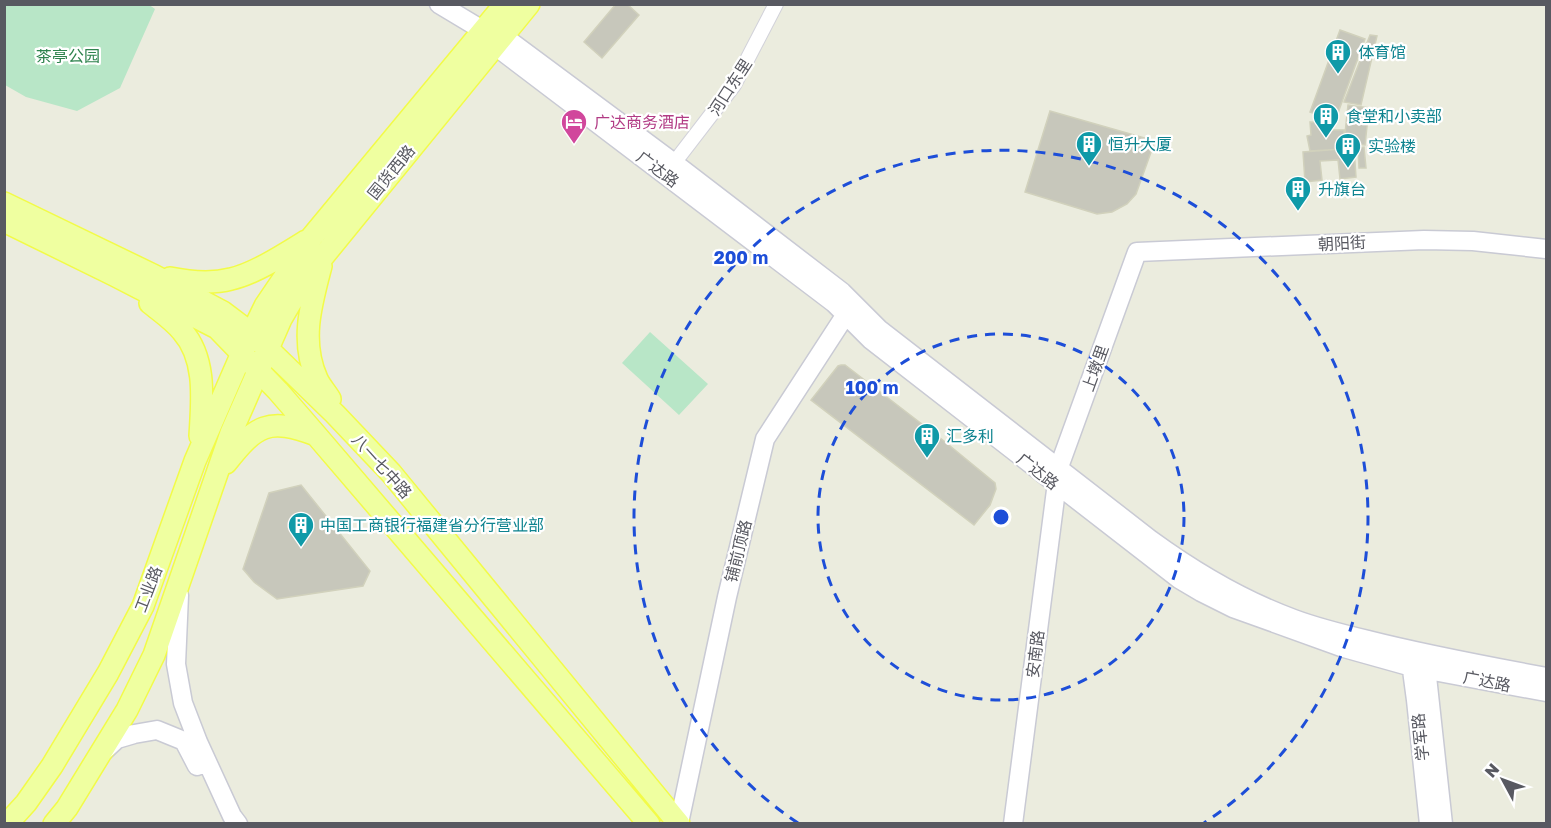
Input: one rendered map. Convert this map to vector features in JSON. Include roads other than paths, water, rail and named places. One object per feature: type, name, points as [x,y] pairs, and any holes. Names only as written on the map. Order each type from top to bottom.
[{"type":"main road","name":"广达路","points":[[439,4],[494,37],[674,163],[850,308],[857,327],[871,340],[1058,476],[1195,570],[1227,588],[1312,625],[1418,660],[1546,692]]},
{"type":"main road","name":"国货西路","points":[[268,349],[281,319],[304,280],[494,37],[505,4]]},
{"type":"main road","name":"国货西路","points":[[252,334],[266,306],[311,238],[494,37],[529,4]]},
{"type":"main road","name":"广达路","points":[[494,37],[834,303],[850,308]]},
{"type":"main road","name":"八一七中路","points":[[4,203],[155,276],[223,312],[252,334],[335,414],[391,474],[679,823]]},
{"type":"main road","name":"八一七中路","points":[[4,221],[217,328],[318,435],[649,824]]},
{"type":"main road","points":[[155,276],[190,282],[233,279],[280,257],[311,238]]},
{"type":"main road","name":"朝阳街","points":[[1137,252],[1424,240],[1473,241],[1546,249]]},
{"type":"main road","name":"上墩里","points":[[1058,476],[1137,252]]},
{"type":"main road","points":[[324,256],[310,309],[307,337],[310,359],[318,381],[330,398],[335,414]]},
{"type":"main road","points":[[114,275],[181,330],[190,341],[197,356],[202,390],[201,436],[195,461]]},
{"type":"main road","name":"铺前顶路","points":[[679,823],[727,597],[765,439],[850,308]]},
{"type":"main road","name":"工业路","points":[[7,824],[26,803],[52,766],[108,673],[143,606],[195,461],[252,334]]},
{"type":"main road","name":"工业路","points":[[60,816],[127,710],[154,655],[231,433],[268,349]]},
{"type":"main road","points":[[216,475],[243,442],[258,430],[268,426],[294,428],[318,435]]},
{"type":"main road","name":"安南路","points":[[1013,824],[1058,476]]},
{"type":"main road","points":[[180,579],[176,663],[183,703],[198,742],[232,816],[238,824]]},
{"type":"main road","name":"广达路","points":[[1418,660],[1546,677]]},
{"type":"main road","name":"学军路","points":[[1418,660],[1429,824]]},
{"type":"main road","name":"学军路","points":[[1418,660],[1443,824]]},
{"type":"main road","points":[[98,757],[117,739],[134,734],[157,730],[184,741],[226,824]]},
{"type":"street","name":"河口东里","points":[[674,163],[734,85],[776,4]]},
{"type":"place","name":"体育馆","points":[[1338,75]]},
{"type":"place","name":"食堂和小卖部","points":[[1326,139]]},
{"type":"place","name":"广达商务酒店","points":[[574,145]]},
{"type":"place","name":"恒升大厦","points":[[1089,167]]},
{"type":"place","name":"实验楼","points":[[1348,169]]},
{"type":"place","name":"升旗台","points":[[1298,212]]},
{"type":"place","name":"汇多利","points":[[927,459]]},
{"type":"place","name":"中国工商银行福建省分行营业部","points":[[301,548]]},
{"type":"park label","name":"茶亭公园","points":[[68,56]]}]
